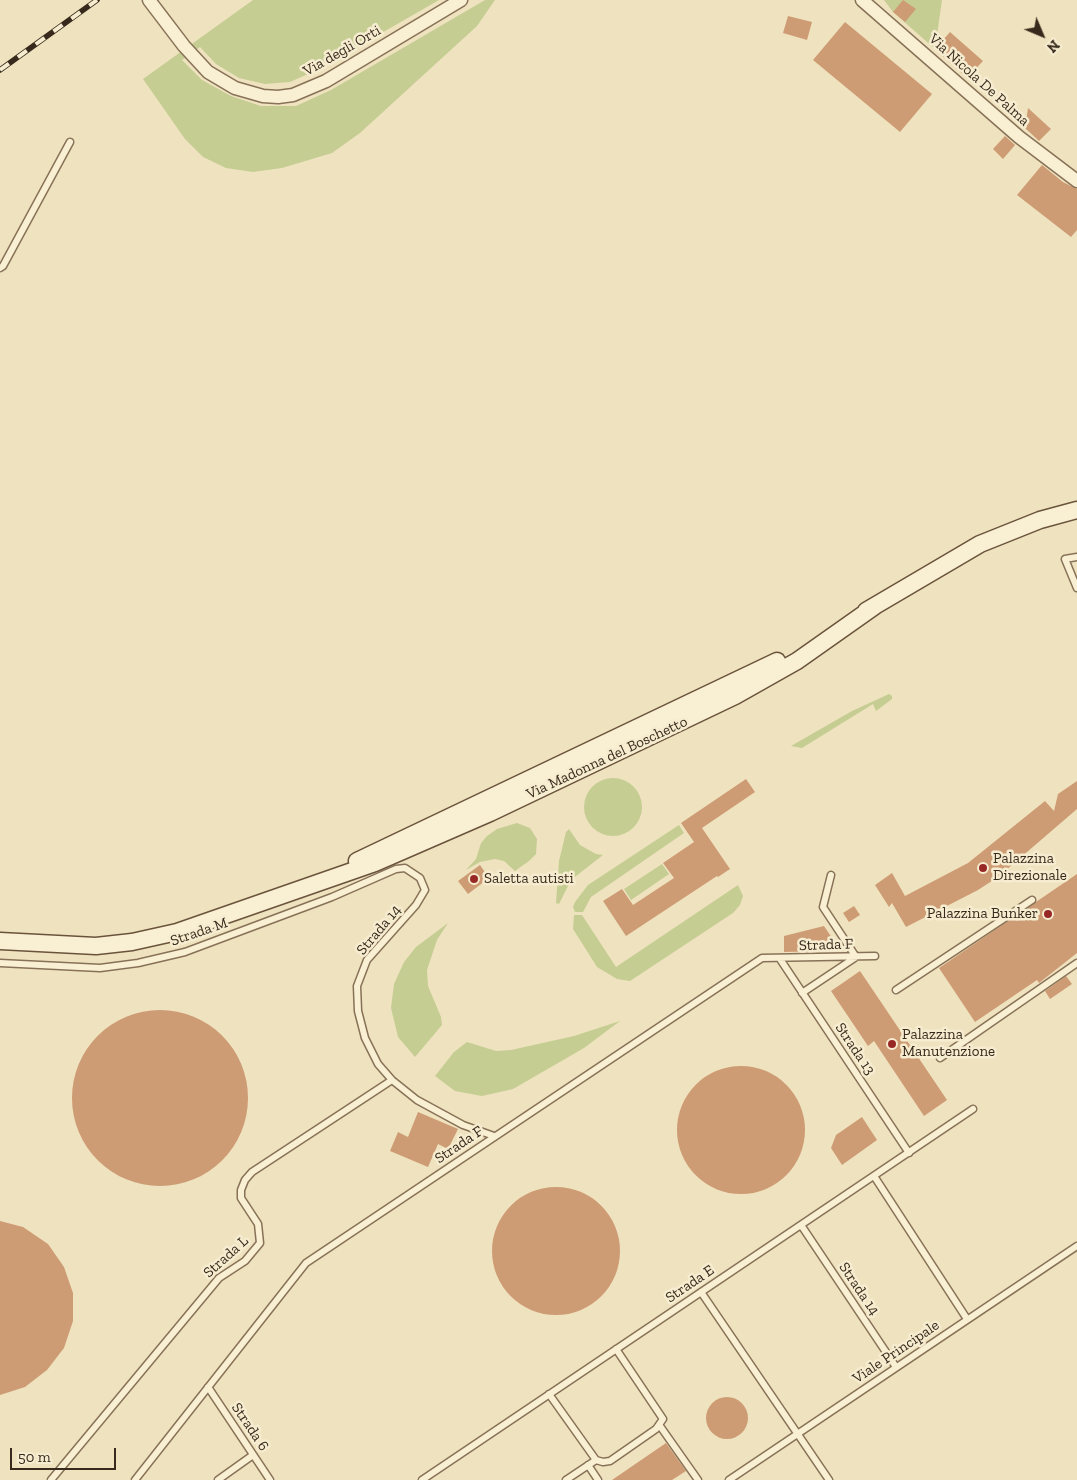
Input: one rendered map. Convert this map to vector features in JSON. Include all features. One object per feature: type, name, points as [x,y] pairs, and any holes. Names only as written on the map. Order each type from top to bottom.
[{"type":"main road","name":"Via Madonna del Boschetto","points":[[0,941],[96,946],[132,942],[177,932],[323,880],[379,849],[733,684],[875,606],[980,544],[1040,520],[1077,510]]},
{"type":"street","name":"Via degli Orti","points":[[149,0],[184,46],[208,72],[235,88],[263,96],[293,95],[326,81],[461,0]]},
{"type":"street","name":"Via Nicola De Palma","points":[[862,0],[1019,137],[1077,181]]},
{"type":"lane","points":[[0,268],[3,266],[70,142]]},
{"type":"lane","points":[[1077,557],[1065,559],[1077,588]]},
{"type":"lane","name":"Strada 14","points":[[396,869],[405,868],[414,872],[424,885],[423,896],[367,960],[357,986],[358,1011],[365,1038],[378,1064],[392,1080],[441,1114],[463,1125],[494,1136]]},
{"type":"lane","name":"Strada M","points":[[0,963],[100,968],[148,961],[203,946],[332,898],[396,869]]},
{"type":"lane","points":[[802,993],[856,957],[823,907],[832,875]]},
{"type":"lane","points":[[896,990],[1032,900]]},
{"type":"lane","name":"Strada F","points":[[135,1480],[306,1263],[762,958],[875,956]]},
{"type":"lane","name":"Strada 13","points":[[780,959],[908,1153]]},
{"type":"lane","points":[[940,1058],[1077,963]]},
{"type":"lane","name":"Strada L","points":[[51,1480],[219,1278],[245,1261],[260,1243],[258,1224],[241,1198],[241,1190],[245,1180],[252,1172],[392,1080]]},
{"type":"lane","name":"Strada E","points":[[422,1480],[973,1109]]},
{"type":"lane","points":[[874,1176],[968,1319]]},
{"type":"lane","name":"Strada 14","points":[[801,1225],[896,1367]]},
{"type":"lane","name":"Viale Principale","points":[[729,1480],[1077,1246]]},
{"type":"lane","points":[[701,1292],[829,1480]]},
{"type":"lane","points":[[549,1394],[596,1460],[610,1461],[660,1426],[663,1419],[616,1349]]},
{"type":"lane","name":"Strada 6","points":[[208,1387],[270,1480]]},
{"type":"lane","points":[[660,1426],[698,1480]]},
{"type":"lane","points":[[218,1480],[254,1455]]},
{"type":"lane","points":[[566,1480],[596,1460]]},
{"type":"lane","points":[[588,1465],[598,1480]]},
{"type":"green space","points":[[253,0],[439,0],[319,69],[290,82],[265,84],[239,78],[216,64],[200,47],[182,60],[202,80],[231,96],[261,106],[296,106],[331,90],[485,0],[495,0],[477,26],[360,133],[332,153],[282,168],[253,172],[226,168],[203,157],[185,139],[143,79]]},
{"type":"green space","points":[[884,0],[942,0],[935,49],[893,12]]},
{"type":"green space","points":[[889,694],[892,696],[892,699],[876,711],[873,704],[802,748],[791,746],[852,711]]},
{"type":"green space","points":[[607,778],[619,778],[634,786],[642,801],[642,813],[634,828],[619,836],[607,836],[592,828],[584,813],[584,801],[592,786]]},
{"type":"green space","points":[[517,823],[530,828],[537,839],[536,854],[529,861],[515,871],[504,861],[495,859],[480,862],[466,870],[476,859],[481,843],[487,836],[497,829]]},
{"type":"green space","points":[[679,825],[684,833],[591,897],[583,912],[575,912],[573,907],[575,902],[588,885]]},
{"type":"green space","points":[[569,829],[580,845],[596,854],[603,855],[571,880],[559,904],[556,903],[559,861],[566,832]]},
{"type":"green space","points":[[662,864],[669,874],[631,900],[624,889]]},
{"type":"green space","points":[[738,885],[743,896],[740,905],[733,913],[630,981],[617,979],[597,967],[573,929],[574,915],[582,915],[616,967]]},
{"type":"green space","points":[[448,923],[437,940],[427,970],[428,986],[441,1017],[442,1025],[415,1057],[398,1037],[391,1008],[394,984],[404,962],[416,947]]},
{"type":"green space","points":[[620,1021],[584,1048],[513,1089],[482,1096],[455,1091],[435,1076],[454,1052],[467,1042],[496,1051],[511,1050],[574,1036]]},
{"type":"building","points":[[903,0],[916,9],[905,22],[893,12]]},
{"type":"building","points":[[788,16],[812,22],[807,40],[783,33]]},
{"type":"building","points":[[845,22],[932,94],[900,132],[813,60]]},
{"type":"building","points":[[950,32],[983,61],[967,78],[935,49]]},
{"type":"building","points":[[1028,108],[1051,129],[1039,141],[1025,128]]},
{"type":"building","points":[[1005,136],[1015,145],[1003,159],[993,149]]},
{"type":"building","points":[[1042,165],[1063,182],[1077,189],[1077,230],[1071,237],[1017,195]]},
{"type":"building","points":[[746,779],[755,792],[702,828],[730,869],[626,936],[603,901],[622,889],[633,905],[674,878],[663,863],[694,842],[681,823]]},
{"type":"building","name":"Palazzina Direzionale","points":[[1077,781],[1077,809],[998,877],[978,890],[906,927],[892,903],[889,907],[875,885],[892,873],[905,896],[968,863],[1045,801],[1054,811],[1058,794]]},
{"type":"building","name":"Saletta autisti","points":[[480,865],[489,878],[468,894],[458,881]]},
{"type":"building","name":"Palazzina Bunker","points":[[1077,874],[1077,953],[1039,983],[1037,980],[975,1022],[939,968]]},
{"type":"building","points":[[854,906],[860,915],[849,922],[843,913]]},
{"type":"building","points":[[824,926],[836,944],[828,951],[784,952],[784,936]]},
{"type":"building","name":"Palazzina Manutenzione","points":[[860,971],[947,1100],[924,1116],[874,1041],[868,1046],[831,991]]},
{"type":"building","points":[[1066,976],[1072,984],[1050,999],[1045,991]]},
{"type":"building","points":[[169,1010],[202,1020],[228,1042],[238,1056],[244,1072],[247,1081],[247,1115],[238,1140],[216,1166],[202,1176],[177,1185],[151,1186],[118,1176],[92,1154],[82,1140],[73,1115],[72,1089],[82,1056],[104,1030],[118,1020],[143,1011]]},
{"type":"building","points":[[741,1066],[766,1070],[787,1084],[801,1105],[805,1130],[801,1155],[787,1176],[766,1190],[741,1194],[716,1190],[695,1176],[681,1155],[677,1130],[681,1105],[695,1084],[716,1070]]},
{"type":"building","points":[[418,1112],[458,1129],[448,1149],[438,1144],[428,1167],[390,1151],[398,1132],[408,1137]]},
{"type":"building","points":[[862,1117],[877,1140],[842,1165],[831,1148],[836,1135]]},
{"type":"building","points":[[556,1187],[581,1191],[602,1205],[616,1226],[620,1251],[616,1276],[602,1297],[581,1311],[556,1315],[531,1311],[510,1297],[496,1276],[492,1251],[496,1226],[510,1205],[531,1191]]},
{"type":"building","points":[[0,1221],[23,1227],[48,1244],[64,1267],[73,1293],[73,1321],[64,1348],[47,1370],[25,1387],[0,1395]]},
{"type":"building","points":[[731,1397],[739,1400],[745,1406],[748,1418],[745,1430],[739,1436],[723,1439],[715,1436],[709,1430],[706,1414],[709,1406],[715,1400]]},
{"type":"building","points":[[666,1443],[686,1471],[672,1480],[612,1480]]},
{"type":"railway","points":[[0,70],[97,0]]},
{"type":"place","name":"Palazzina Direzionale","points":[[983,868]]},
{"type":"place","name":"Saletta autisti","points":[[474,879]]},
{"type":"place","name":"Palazzina Bunker","points":[[1048,914]]},
{"type":"place","name":"Palazzina Manutenzione","points":[[892,1044]]}]
